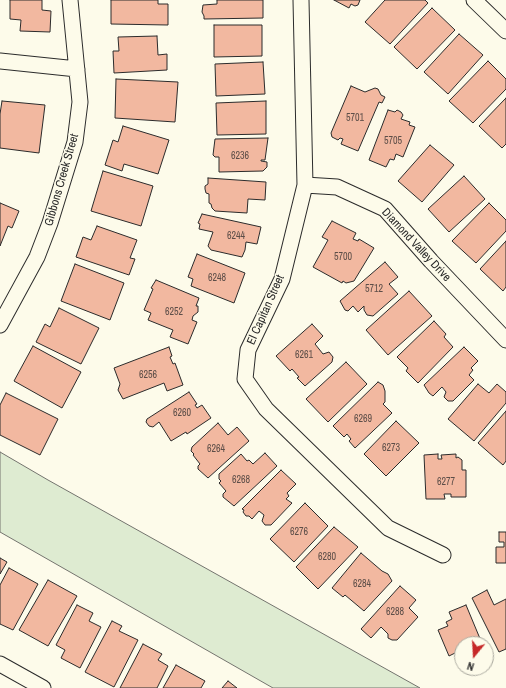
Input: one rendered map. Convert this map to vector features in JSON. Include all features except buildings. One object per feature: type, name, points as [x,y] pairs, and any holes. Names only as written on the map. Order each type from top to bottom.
[{"type":"street","name":"Gibbons Creek Street","points":[[0,325],[37,257],[50,223],[76,142],[80,102],[70,0]]},
{"type":"street","name":"El Capitan Street","points":[[301,0],[305,185],[282,279],[248,350],[245,379],[266,410],[388,528],[443,555]]},
{"type":"street","points":[[474,0],[506,31]]},
{"type":"street","points":[[0,61],[77,69]]},
{"type":"street","name":"Diamond Valley Drive","points":[[305,185],[337,187],[385,209],[431,261],[506,340]]},
{"type":"street","points":[[1,667],[43,688]]},
{"type":"green space","points":[[0,452],[420,688],[273,688],[0,532]]}]
